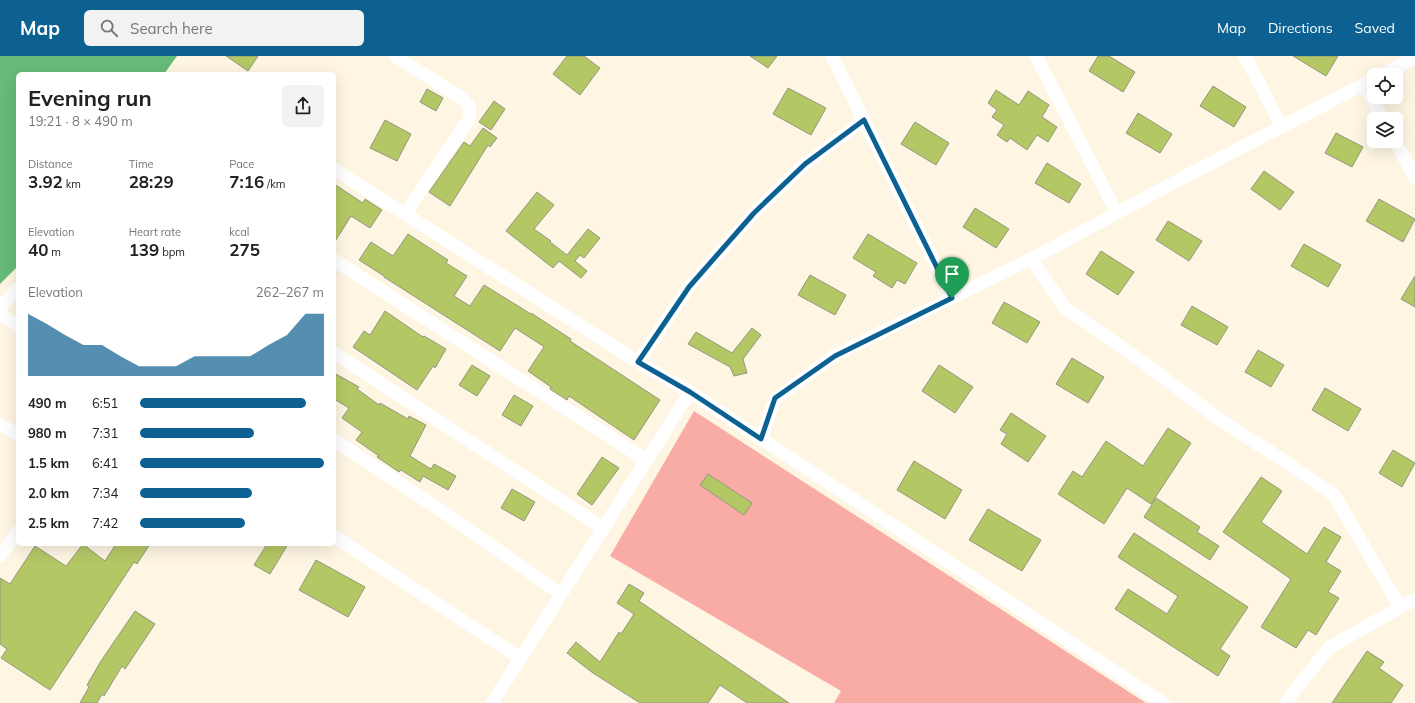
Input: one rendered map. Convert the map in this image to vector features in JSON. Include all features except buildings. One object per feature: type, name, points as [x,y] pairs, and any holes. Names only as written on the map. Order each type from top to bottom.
[{"type":"street","points":[[395,56],[463,99],[470,108],[469,119],[406,214]]},
{"type":"street","points":[[832,56],[952,298]]},
{"type":"street","points":[[1036,56],[1117,213]]},
{"type":"street","points":[[1245,56],[1282,126]]},
{"type":"street","points":[[1395,68],[1415,57]]},
{"type":"street","points":[[761,439],[775,398],[835,356],[1031,258],[1367,83]]},
{"type":"street","points":[[638,362],[689,287],[754,213],[805,164],[864,120]]},
{"type":"street","points":[[1399,148],[1415,178]]},
{"type":"street","points":[[336,169],[638,362],[690,392],[1163,703]]},
{"type":"street","points":[[1031,258],[1065,308],[1140,360],[1222,421],[1334,495],[1400,607]]},
{"type":"street","points":[[336,261],[646,460]]},
{"type":"street","points":[[0,307],[16,290]]},
{"type":"street","points":[[0,314],[16,325]]},
{"type":"street","points":[[336,354],[603,528]]},
{"type":"street","points":[[492,703],[690,392]]},
{"type":"street","points":[[0,424],[16,434]]},
{"type":"street","points":[[336,441],[436,507],[561,594]]},
{"type":"street","points":[[0,556],[16,534]]},
{"type":"street","points":[[336,537],[520,658]]},
{"type":"street","points":[[1286,703],[1330,647],[1415,599]]},
{"type":"shaded area","points":[[0,56],[177,56],[165,72],[16,72],[16,268],[0,284]]},
{"type":"shaded area","points":[[694,411],[1146,703],[834,703],[841,691],[610,556]]},
{"type":"route","points":[[864,120],[952,298],[835,356],[775,398],[761,439],[690,392],[638,362],[689,287],[754,213],[805,164],[864,120]]}]
